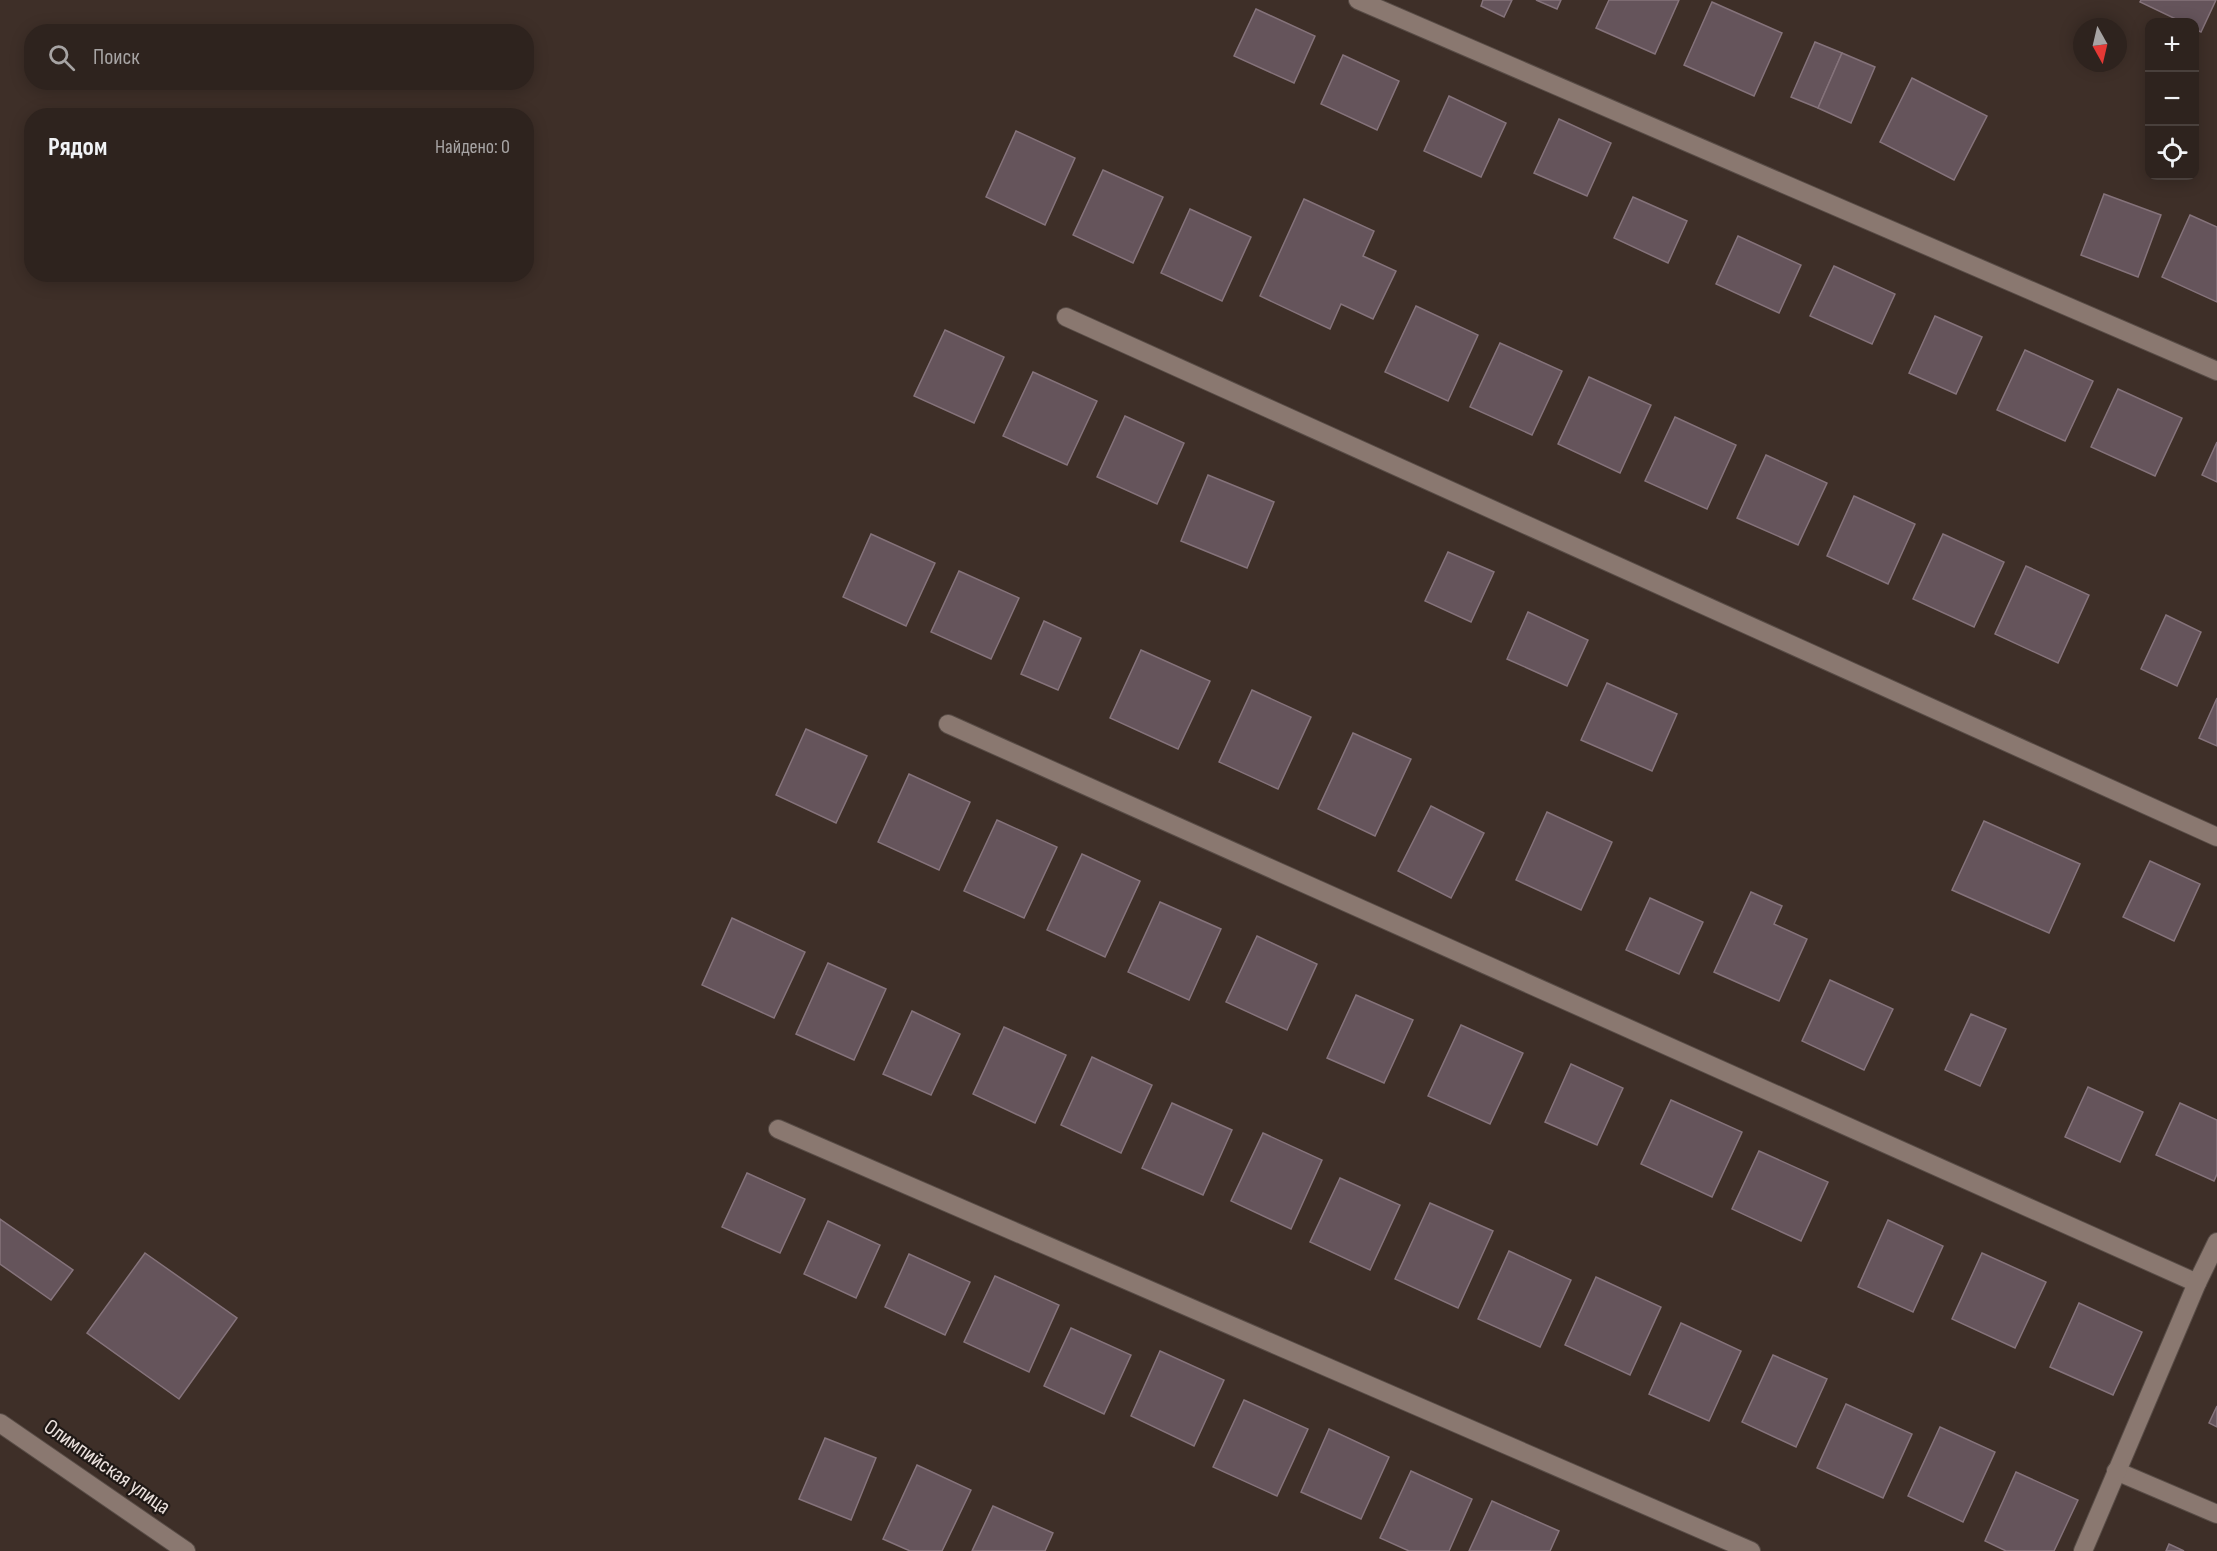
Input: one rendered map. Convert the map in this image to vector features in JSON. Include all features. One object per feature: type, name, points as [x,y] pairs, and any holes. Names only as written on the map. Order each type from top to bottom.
[{"type":"street","points":[[1358,0],[2217,371]]},
{"type":"street","points":[[1066,317],[2217,837]]},
{"type":"street","points":[[948,724],[2197,1283]]},
{"type":"street","points":[[778,1129],[1751,1551]]},
{"type":"street","points":[[2083,1551],[2197,1283],[2217,1242]]},
{"type":"street","name":"Олимпийская улица","points":[[0,1423],[186,1551]]},
{"type":"street","points":[[2116,1471],[2217,1514]]},
{"type":"building","points":[[1483,0],[1512,0],[1504,17],[1481,6]]},
{"type":"building","points":[[1536,0],[1561,0],[1557,9]]},
{"type":"building","points":[[1609,0],[1679,0],[1655,54],[1596,28]]},
{"type":"building","points":[[2141,0],[2216,0],[2201,32],[2199,31],[2199,18],[2174,18],[2140,2]]},
{"type":"building","points":[[1712,2],[1782,33],[1754,96],[1684,65]]},
{"type":"building","points":[[1256,9],[1315,36],[1294,83],[1234,56]]},
{"type":"building","points":[[1815,42],[1842,53],[1818,108],[1791,97]]},
{"type":"building","points":[[1842,53],[1875,67],[1851,123],[1818,108]]},
{"type":"building","points":[[1343,55],[1399,81],[1377,130],[1321,104]]},
{"type":"building","points":[[1912,78],[1987,116],[1954,180],[1880,142]]},
{"type":"building","points":[[1449,96],[1506,123],[1481,177],[1424,151]]},
{"type":"building","points":[[1559,119],[1611,143],[1587,196],[1534,173]]},
{"type":"building","points":[[1016,131],[1075,158],[1045,225],[986,197]]},
{"type":"building","points":[[1103,170],[1163,197],[1133,263],[1073,235]]},
{"type":"building","points":[[2104,194],[2161,215],[2138,277],[2081,255]]},
{"type":"building","points":[[1633,197],[1687,221],[1668,263],[1614,238]]},
{"type":"building","points":[[1304,199],[1374,231],[1363,256],[1396,271],[1373,319],[1341,304],[1330,329],[1260,296]]},
{"type":"building","points":[[1190,209],[1251,237],[1222,301],[1161,273]]},
{"type":"building","points":[[2190,215],[2217,227],[2217,302],[2162,277]]},
{"type":"building","points":[[1738,236],[1801,265],[1779,313],[1716,284]]},
{"type":"building","points":[[1834,266],[1895,294],[1872,344],[1810,316]]},
{"type":"building","points":[[1416,306],[1478,335],[1448,401],[1385,372]]},
{"type":"building","points":[[1935,316],[1982,337],[1956,394],[1909,373]]},
{"type":"building","points":[[945,330],[1004,357],[974,423],[914,396]]},
{"type":"building","points":[[1500,343],[1562,371],[1532,435],[1470,407]]},
{"type":"building","points":[[2025,350],[2093,381],[2065,441],[1997,410]]},
{"type":"building","points":[[1033,372],[1097,401],[1067,465],[1003,436]]},
{"type":"building","points":[[1589,377],[1651,405],[1620,473],[1558,444]]},
{"type":"building","points":[[2118,389],[2182,418],[2155,476],[2091,447]]},
{"type":"building","points":[[1125,416],[1184,443],[1157,504],[1097,477]]},
{"type":"building","points":[[1675,417],[1736,445],[1707,509],[1645,481]]},
{"type":"building","points":[[2217,442],[2217,482],[2202,475]]},
{"type":"building","points":[[1766,455],[1827,483],[1798,545],[1737,518]]},
{"type":"building","points":[[1208,475],[1274,502],[1247,568],[1181,541]]},
{"type":"building","points":[[1854,496],[1915,524],[1888,584],[1827,556]]},
{"type":"building","points":[[871,534],[935,563],[906,626],[843,597]]},
{"type":"building","points":[[1943,534],[2004,562],[1974,627],[1913,599]]},
{"type":"building","points":[[1448,552],[1494,572],[1471,622],[1425,601]]},
{"type":"building","points":[[2026,566],[2089,595],[2058,663],[1995,634]]},
{"type":"building","points":[[959,571],[1019,598],[991,659],[931,632]]},
{"type":"building","points":[[1528,612],[1588,640],[1567,686],[1507,659]]},
{"type":"building","points":[[2166,615],[2201,632],[2177,686],[2141,669]]},
{"type":"building","points":[[1044,621],[1081,638],[1058,690],[1021,674]]},
{"type":"building","points":[[1141,650],[1210,681],[1178,749],[1110,718]]},
{"type":"building","points":[[1607,683],[1677,714],[1652,771],[1581,740]]},
{"type":"building","points":[[1252,690],[1311,717],[1278,789],[1219,762]]},
{"type":"building","points":[[2217,698],[2217,746],[2199,738]]},
{"type":"building","points":[[806,729],[867,756],[836,823],[776,795]]},
{"type":"building","points":[[1353,733],[1411,759],[1375,836],[1318,809]]},
{"type":"building","points":[[909,774],[970,802],[939,870],[878,842]]},
{"type":"building","points":[[1431,806],[1484,833],[1451,898],[1398,871]]},
{"type":"building","points":[[1547,812],[1612,842],[1581,910],[1516,880]]},
{"type":"building","points":[[997,820],[1057,847],[1024,918],[964,891]]},
{"type":"building","points":[[1984,821],[2080,864],[2049,933],[1952,890]]},
{"type":"building","points":[[1082,854],[1140,881],[1105,957],[1047,930]]},
{"type":"building","points":[[2150,861],[2200,884],[2174,941],[2123,917]]},
{"type":"building","points":[[1751,892],[1782,906],[1774,924],[1807,939],[1779,1001],[1714,972]]},
{"type":"building","points":[[1650,898],[1703,922],[1679,974],[1626,950]]},
{"type":"building","points":[[1160,902],[1221,929],[1189,1000],[1128,972]]},
{"type":"building","points":[[732,918],[805,952],[774,1018],[702,985]]},
{"type":"building","points":[[1257,936],[1317,964],[1287,1030],[1226,1002]]},
{"type":"building","points":[[828,963],[886,989],[854,1060],[796,1034]]},
{"type":"building","points":[[1830,980],[1893,1009],[1864,1070],[1802,1041]]},
{"type":"building","points":[[1356,995],[1413,1020],[1384,1083],[1327,1058]]},
{"type":"building","points":[[912,1011],[960,1034],[931,1095],[883,1074]]},
{"type":"building","points":[[1971,1014],[2006,1029],[1980,1086],[1945,1070]]},
{"type":"building","points":[[1461,1025],[1523,1053],[1490,1124],[1428,1096]]},
{"type":"building","points":[[1004,1027],[1066,1055],[1035,1123],[973,1094]]},
{"type":"building","points":[[1092,1057],[1152,1085],[1121,1153],[1061,1125]]},
{"type":"building","points":[[1571,1064],[1623,1088],[1597,1145],[1545,1122]]},
{"type":"building","points":[[2088,1087],[2143,1112],[2120,1162],[2065,1137]]},
{"type":"building","points":[[1671,1100],[1742,1132],[1712,1197],[1641,1164]]},
{"type":"building","points":[[1172,1103],[1232,1130],[1203,1195],[1142,1168]]},
{"type":"building","points":[[2180,1103],[2217,1120],[2217,1174],[2214,1181],[2156,1155]]},
{"type":"building","points":[[1263,1133],[1322,1160],[1291,1229],[1231,1201]]},
{"type":"building","points":[[1759,1151],[1828,1182],[1801,1241],[1732,1209]]},
{"type":"building","points":[[747,1173],[805,1199],[780,1253],[722,1227]]},
{"type":"building","points":[[1340,1178],[1400,1205],[1370,1270],[1310,1242]]},
{"type":"building","points":[[1430,1203],[1493,1231],[1458,1308],[1395,1279]]},
{"type":"building","points":[[0,1219],[73,1270],[51,1300],[0,1264]]},
{"type":"building","points":[[1888,1220],[1943,1246],[1913,1312],[1858,1287]]},
{"type":"building","points":[[828,1221],[880,1245],[856,1298],[804,1274]]},
{"type":"building","points":[[1509,1251],[1571,1280],[1540,1347],[1478,1319]]},
{"type":"building","points":[[145,1253],[237,1318],[179,1399],[87,1333]]},
{"type":"building","points":[[1982,1253],[2046,1282],[2015,1348],[1952,1319]]},
{"type":"building","points":[[909,1254],[970,1282],[945,1335],[885,1307]]},
{"type":"building","points":[[995,1276],[1059,1305],[1029,1372],[964,1342]]},
{"type":"building","points":[[1596,1277],[1661,1307],[1630,1375],[1565,1345]]},
{"type":"building","points":[[2079,1303],[2142,1332],[2113,1395],[2050,1367]]},
{"type":"building","points":[[1681,1323],[1741,1351],[1709,1421],[1649,1394]]},
{"type":"building","points":[[1071,1328],[1131,1355],[1104,1414],[1044,1386]]},
{"type":"building","points":[[1160,1351],[1224,1380],[1194,1446],[1131,1416]]},
{"type":"building","points":[[1773,1355],[1827,1379],[1796,1447],[1742,1422]]},
{"type":"building","points":[[1244,1400],[1308,1429],[1277,1496],[1213,1467]]},
{"type":"building","points":[[1846,1404],[1912,1434],[1883,1498],[1817,1468]]},
{"type":"building","points":[[2217,1406],[2217,1427],[2209,1423]]},
{"type":"building","points":[[1940,1427],[1995,1452],[1963,1522],[1908,1496]]},
{"type":"building","points":[[1329,1429],[1389,1457],[1361,1519],[1301,1492]]},
{"type":"building","points":[[825,1438],[876,1458],[851,1520],[799,1499]]},
{"type":"building","points":[[917,1465],[971,1490],[942,1551],[910,1551],[883,1539]]},
{"type":"building","points":[[1411,1471],[1472,1499],[1449,1551],[1409,1551],[1380,1538]]},
{"type":"building","points":[[2016,1472],[2078,1500],[2054,1551],[2006,1551],[1985,1541]]},
{"type":"building","points":[[1492,1501],[1559,1531],[1550,1551],[1469,1551]]},
{"type":"building","points":[[993,1506],[1053,1533],[1045,1551],[972,1551]]},
{"type":"building","points":[[2169,1544],[2184,1551],[2166,1551]]}]
